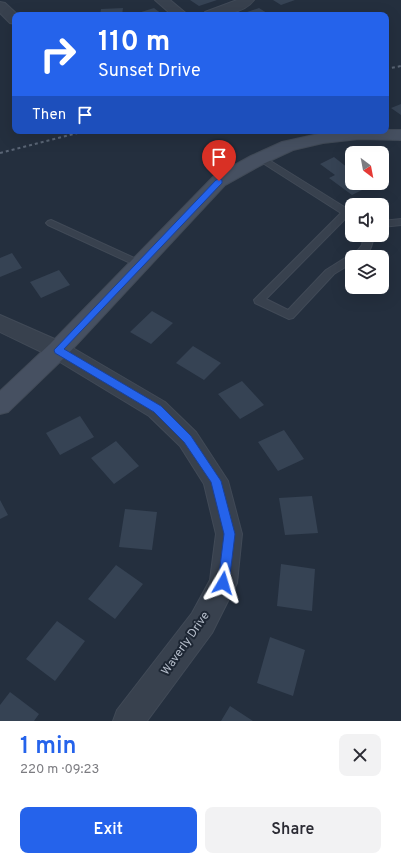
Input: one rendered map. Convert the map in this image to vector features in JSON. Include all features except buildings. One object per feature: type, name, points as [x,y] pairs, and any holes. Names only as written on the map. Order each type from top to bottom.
[{"type":"street","points":[[162,0],[177,12]]},
{"type":"street","points":[[219,12],[237,6],[247,0]]},
{"type":"street","points":[[0,6],[12,17]]},
{"type":"street","points":[[0,405],[58,350],[219,181],[261,158],[288,146],[323,138],[359,134],[401,135]]},
{"type":"street","name":"Waverly Drive","points":[[0,323],[58,350],[158,409],[188,439],[216,481],[229,534],[223,583],[202,623],[128,721]]},
{"type":"lane","points":[[261,158],[345,209]]},
{"type":"lane","points":[[345,217],[259,300],[288,315],[330,272],[345,263]]},
{"type":"lane","points":[[389,223],[401,222]]},
{"type":"lane","points":[[51,223],[140,264]]},
{"type":"railway","points":[[389,68],[401,66]]},
{"type":"railway","points":[[0,153],[73,134]]},
{"type":"route","points":[[219,181],[58,350],[158,409],[188,439],[216,481],[229,534],[223,583]]}]
